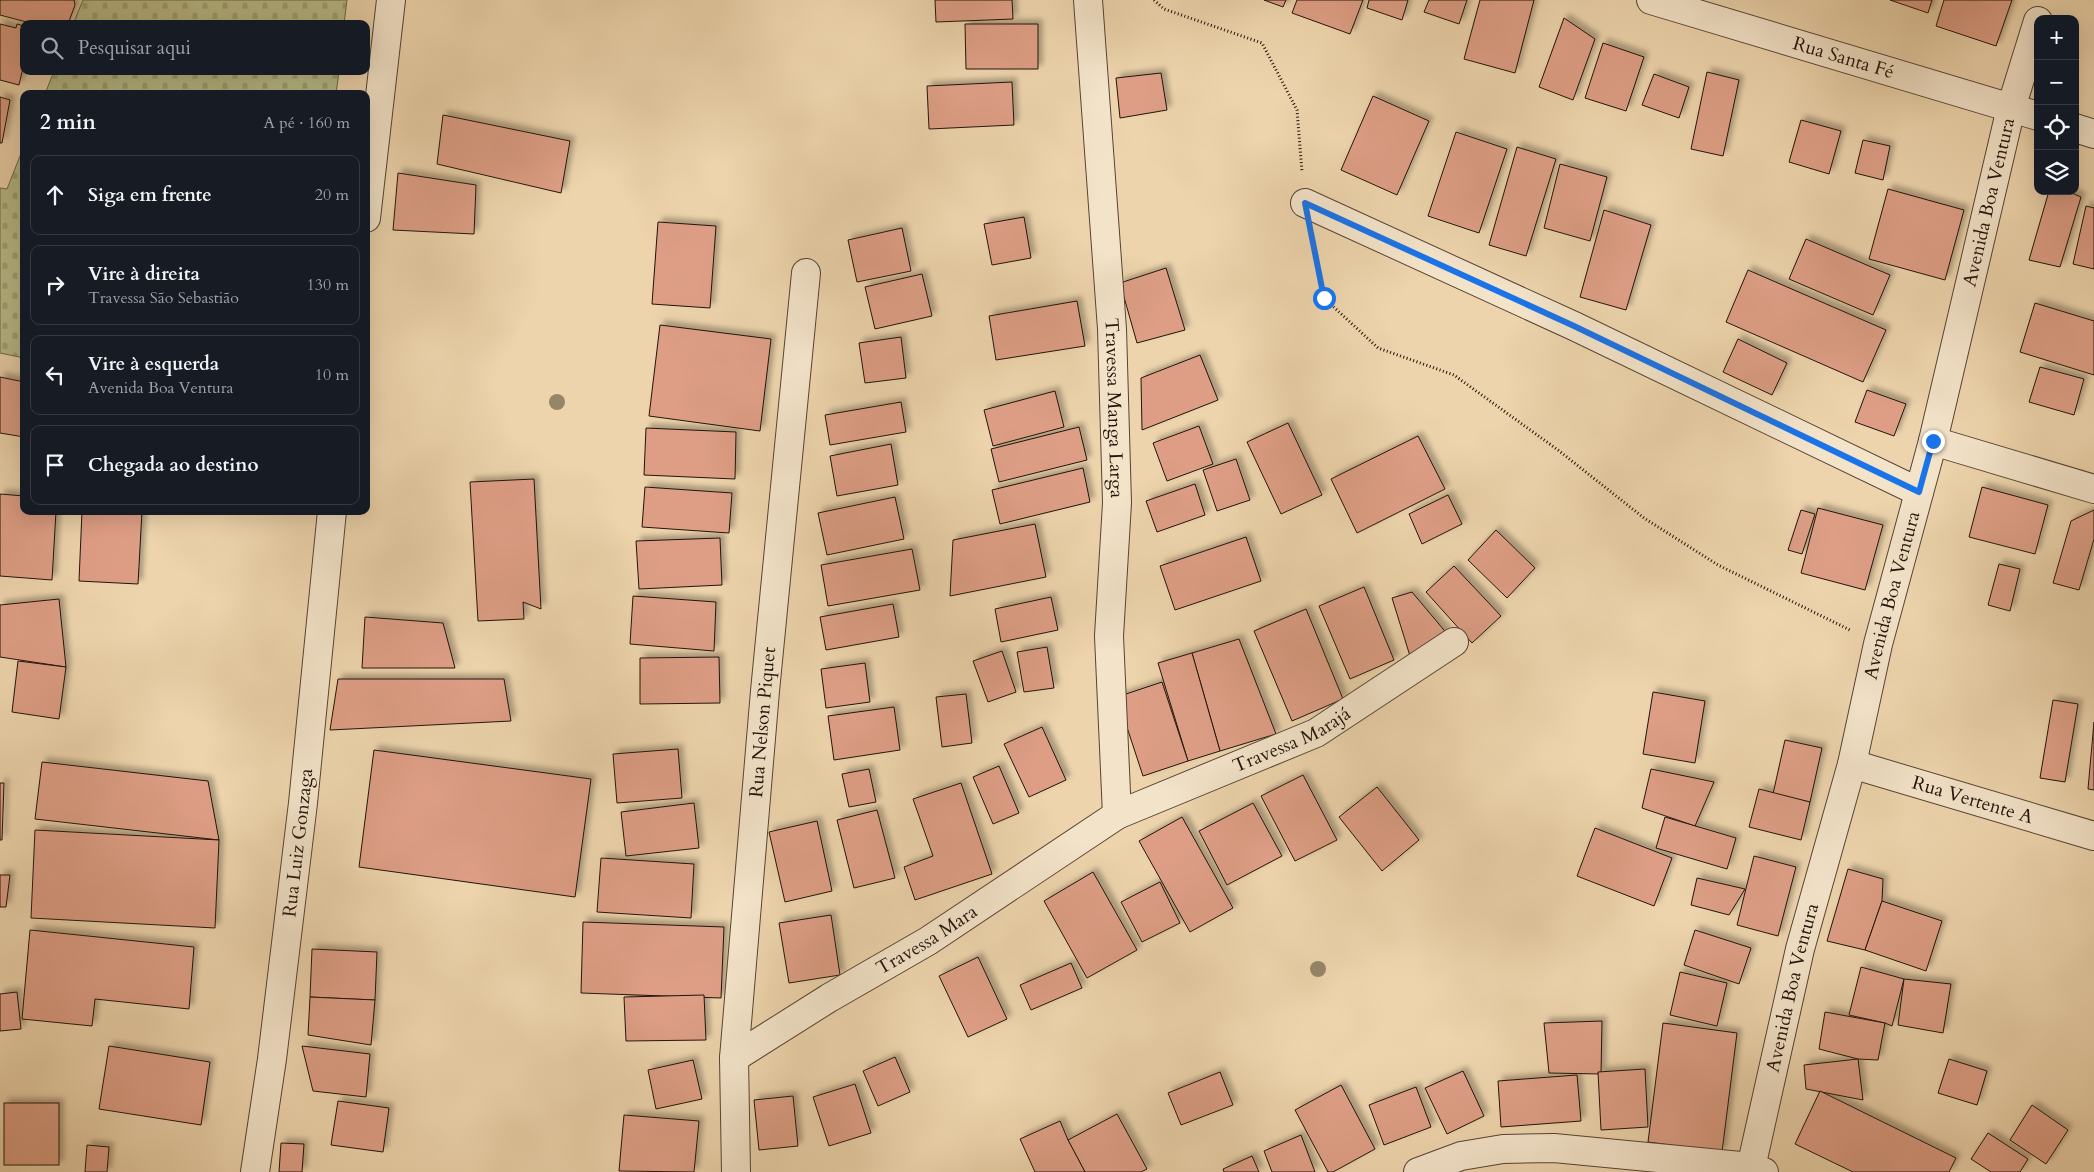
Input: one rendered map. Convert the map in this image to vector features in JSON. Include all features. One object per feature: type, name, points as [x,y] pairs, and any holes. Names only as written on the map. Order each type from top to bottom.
[{"type":"street","points":[[370,183],[391,0]]},
{"type":"street","name":"Travessa Manga Larga","points":[[1088,0],[1112,339],[1117,503],[1109,636],[1117,815]]},
{"type":"street","name":"Rua Santa Fé","points":[[1651,0],[2034,115]]},
{"type":"street","name":"Avenida Boa Ventura","points":[[2040,15],[2044,0]]},
{"type":"street","name":"Avenida Boa Ventura","points":[[1755,1170],[1800,949],[1852,764],[1878,644],[1933,441],[2011,108],[2034,33]]},
{"type":"street","points":[[2079,129],[2094,134]]},
{"type":"street","points":[[1305,203],[1574,326],[1919,492]]},
{"type":"street","name":"Rua Nelson Piquet","points":[[736,1172],[734,1058],[766,681],[806,273]]},
{"type":"street","points":[[1933,441],[2094,489]]},
{"type":"street","name":"Rua Luiz Gonzaga","points":[[256,1172],[272,1059],[302,813],[332,515]]},
{"type":"street","name":"Travessa Marajá","points":[[1117,815],[1316,733],[1454,642]]},
{"type":"street","name":"Rua Vertente A","points":[[1852,764],[2094,836]]},
{"type":"street","name":"Travessa Mara","points":[[734,1058],[829,998],[928,941],[1117,815]]},
{"type":"street","points":[[1418,1172],[1461,1156],[1503,1149],[1601,1152],[1755,1170]]},
{"type":"path","points":[[1154,0],[1164,9],[1262,43],[1297,110],[1305,203],[1324,298],[1378,348],[1454,375],[1558,450],[1660,529],[1718,565],[1878,644]]},
{"type":"green space","points":[[83,0],[347,0],[344,20],[75,20]]},
{"type":"green space","points":[[52,75],[338,75],[337,90],[47,90]]},
{"type":"green space","points":[[20,156],[20,357],[0,353],[0,188],[7,189]]},
{"type":"building","points":[[0,0],[74,0],[75,5],[69,20],[20,20],[0,15]]},
{"type":"building","points":[[935,0],[1012,0],[1013,19],[936,22]]},
{"type":"building","points":[[1264,0],[1286,0],[1283,7]]},
{"type":"building","points":[[1297,0],[1363,0],[1350,34],[1292,13]]},
{"type":"building","points":[[1369,0],[1408,0],[1402,20],[1367,8]]},
{"type":"building","points":[[1429,0],[1467,0],[1459,24],[1424,12]]},
{"type":"building","points":[[1480,0],[1534,0],[1515,73],[1464,59]]},
{"type":"building","points":[[1890,0],[1932,0],[1928,13]]},
{"type":"building","points":[[1944,0],[2012,0],[1996,46],[1936,26]]},
{"type":"building","points":[[1564,18],[1595,39],[1573,100],[1539,87]]},
{"type":"building","points":[[0,24],[16,28],[17,24],[20,25],[21,75],[19,85],[0,80]]},
{"type":"building","points":[[965,24],[1038,24],[1038,69],[966,69]]},
{"type":"building","points":[[1603,43],[1644,57],[1626,111],[1585,98]]},
{"type":"building","points":[[1707,72],[1739,80],[1723,156],[1691,149]]},
{"type":"building","points":[[1161,73],[1167,110],[1120,118],[1116,78]]},
{"type":"building","points":[[1654,74],[1689,87],[1679,118],[1642,105]]},
{"type":"building","points":[[1012,82],[1014,125],[929,129],[927,86]]},
{"type":"building","points":[[1373,96],[1429,121],[1397,195],[1341,170]]},
{"type":"building","points":[[0,97],[10,100],[2,143],[0,143]]},
{"type":"building","points":[[443,115],[570,141],[561,193],[437,164]]},
{"type":"building","points":[[1801,120],[1841,131],[1829,174],[1789,162]]},
{"type":"building","points":[[1456,132],[1507,149],[1479,233],[1428,216]]},
{"type":"building","points":[[1863,140],[1890,146],[1883,180],[1855,173]]},
{"type":"building","points":[[1517,147],[1556,159],[1526,256],[1489,245]]},
{"type":"building","points":[[1560,164],[1607,177],[1590,241],[1544,228]]},
{"type":"building","points":[[398,173],[476,185],[474,234],[393,230]]},
{"type":"building","points":[[1888,189],[1964,210],[1945,280],[1869,259]]},
{"type":"building","points":[[2048,195],[2076,195],[2081,197],[2060,267],[2029,260]]},
{"type":"building","points":[[2086,206],[2094,208],[2094,269],[2073,264]]},
{"type":"building","points":[[1604,210],[1651,225],[1626,310],[1580,297]]},
{"type":"building","points":[[1024,217],[1031,258],[992,265],[984,224]]},
{"type":"building","points":[[658,222],[716,226],[710,308],[652,304]]},
{"type":"building","points":[[902,228],[911,271],[857,282],[848,240]]},
{"type":"building","points":[[1806,239],[1890,275],[1873,315],[1789,279]]},
{"type":"building","points":[[1166,268],[1185,330],[1137,343],[1120,283]]},
{"type":"building","points":[[1748,270],[1886,330],[1863,382],[1726,322]]},
{"type":"building","points":[[922,274],[932,316],[875,329],[865,287]]},
{"type":"building","points":[[1077,301],[1085,346],[996,360],[989,316]]},
{"type":"building","points":[[2035,303],[2094,321],[2094,375],[2020,352]]},
{"type":"building","points":[[660,325],[771,339],[760,431],[649,416]]},
{"type":"building","points":[[901,337],[906,378],[865,383],[859,343]]},
{"type":"building","points":[[1738,339],[1787,363],[1772,395],[1723,372]]},
{"type":"building","points":[[1200,355],[1218,400],[1142,430],[1141,378]]},
{"type":"building","points":[[2040,367],[2084,379],[2074,415],[2029,402]]},
{"type":"building","points":[[0,377],[20,381],[20,436],[0,433]]},
{"type":"building","points":[[1867,390],[1906,404],[1894,436],[1855,422]]},
{"type":"building","points":[[1055,391],[1064,427],[993,446],[984,410]]},
{"type":"building","points":[[901,402],[906,432],[830,445],[825,415]]},
{"type":"building","points":[[1288,423],[1322,495],[1281,514],[1247,442]]},
{"type":"building","points":[[1199,426],[1213,464],[1167,481],[1153,443]]},
{"type":"building","points":[[1079,427],[1087,460],[999,482],[991,449]]},
{"type":"building","points":[[646,428],[736,432],[735,479],[644,475]]},
{"type":"building","points":[[1418,436],[1445,489],[1357,533],[1331,479]]},
{"type":"building","points":[[891,444],[898,485],[837,496],[830,456]]},
{"type":"building","points":[[1236,459],[1250,500],[1217,511],[1203,470]]},
{"type":"building","points":[[1083,468],[1090,502],[1000,524],[992,490]]},
{"type":"building","points":[[534,479],[541,609],[523,602],[524,619],[478,621],[470,482]]},
{"type":"building","points":[[1195,484],[1205,515],[1157,532],[1146,501]]},
{"type":"building","points":[[645,487],[732,493],[729,533],[642,527]]},
{"type":"building","points":[[1982,487],[2048,505],[2035,554],[1969,537]]},
{"type":"building","points":[[0,494],[20,496],[20,515],[56,515],[52,580],[0,576]]},
{"type":"building","points":[[1448,495],[1462,524],[1422,544],[1409,514]]},
{"type":"building","points":[[895,497],[904,539],[827,555],[818,513]]},
{"type":"building","points":[[1818,508],[1883,525],[1865,590],[1801,573]]},
{"type":"building","points":[[1801,510],[1815,514],[1802,554],[1788,550]]},
{"type":"building","points":[[2094,510],[2094,539],[2079,590],[2053,583],[2071,521]]},
{"type":"building","points":[[82,515],[142,515],[138,584],[79,581]]},
{"type":"building","points":[[1035,524],[1046,577],[950,596],[953,540]]},
{"type":"building","points":[[1496,530],[1535,568],[1507,598],[1468,560]]},
{"type":"building","points":[[1246,537],[1261,581],[1175,610],[1160,566]]},
{"type":"building","points":[[720,538],[722,585],[639,589],[636,541]]},
{"type":"building","points":[[912,549],[920,590],[828,606],[821,565]]},
{"type":"building","points":[[1999,564],[2020,569],[2010,611],[1988,605]]},
{"type":"building","points":[[1454,566],[1501,616],[1472,643],[1426,592]]},
{"type":"building","points":[[1364,587],[1394,660],[1350,679],[1319,606]]},
{"type":"building","points":[[1412,592],[1454,642],[1410,656],[1392,598]]},
{"type":"building","points":[[633,596],[716,602],[714,651],[630,644]]},
{"type":"building","points":[[1051,597],[1058,630],[1001,642],[995,609]]},
{"type":"building","points":[[59,599],[66,667],[0,657],[0,605]]},
{"type":"building","points":[[893,604],[899,637],[826,650],[820,617]]},
{"type":"building","points":[[1306,609],[1343,699],[1292,721],[1254,631]]},
{"type":"building","points":[[365,617],[443,623],[455,668],[362,668]]},
{"type":"building","points":[[1239,639],[1276,734],[1220,751],[1192,653]]},
{"type":"building","points":[[1047,647],[1054,688],[1024,692],[1017,652]]},
{"type":"building","points":[[1002,651],[1016,692],[988,702],[973,661]]},
{"type":"building","points":[[1192,653],[1220,751],[1188,761],[1158,663]]},
{"type":"building","points":[[719,657],[720,703],[640,704],[640,658]]},
{"type":"building","points":[[18,661],[66,667],[59,719],[12,712]]},
{"type":"building","points":[[865,663],[870,702],[826,708],[821,669]]},
{"type":"building","points":[[338,679],[504,679],[511,721],[330,730]]},
{"type":"building","points":[[1162,682],[1188,761],[1143,776],[1117,697]]},
{"type":"building","points":[[1653,692],[1705,701],[1695,763],[1643,754]]},
{"type":"building","points":[[966,694],[972,743],[942,747],[936,697]]},
{"type":"building","points":[[2053,700],[2078,704],[2065,782],[2040,778]]},
{"type":"building","points":[[894,707],[900,750],[834,760],[828,716]]},
{"type":"building","points":[[2094,722],[2094,790],[2088,789]]},
{"type":"building","points":[[1042,727],[1066,780],[1029,797],[1004,744]]},
{"type":"building","points":[[1785,740],[1822,748],[1810,802],[1773,794]]},
{"type":"building","points":[[678,749],[682,798],[617,803],[613,754]]},
{"type":"building","points":[[374,750],[591,779],[575,897],[359,867]]},
{"type":"building","points":[[42,762],[208,781],[219,840],[35,819]]},
{"type":"building","points":[[999,766],[1019,813],[993,824],[973,777]]},
{"type":"building","points":[[869,769],[876,802],[849,807],[842,774]]},
{"type":"building","points":[[1651,769],[1714,782],[1695,826],[1642,808]]},
{"type":"building","points":[[1303,775],[1337,840],[1295,861],[1261,796]]},
{"type":"building","points":[[0,783],[4,783],[2,840],[0,840]]},
{"type":"building","points":[[961,783],[992,874],[915,900],[904,867],[933,856],[913,799]]},
{"type":"building","points":[[1377,787],[1419,840],[1382,871],[1339,817]]},
{"type":"building","points":[[1759,789],[1810,802],[1801,840],[1749,827]]},
{"type":"building","points":[[694,803],[699,848],[626,856],[621,812]]},
{"type":"building","points":[[1253,803],[1282,856],[1227,885],[1199,831]]},
{"type":"building","points":[[877,810],[895,878],[854,888],[837,820]]},
{"type":"building","points":[[1182,817],[1233,908],[1190,932],[1139,841]]},
{"type":"building","points":[[1665,817],[1736,838],[1727,869],[1656,848]]},
{"type":"building","points":[[817,821],[832,891],[785,902],[769,832]]},
{"type":"building","points":[[1595,828],[1672,858],[1654,906],[1577,876]]},
{"type":"building","points":[[35,830],[219,840],[215,928],[31,918]]},
{"type":"building","points":[[1754,856],[1796,867],[1778,936],[1737,925]]},
{"type":"building","points":[[601,858],[694,864],[691,918],[597,912]]},
{"type":"building","points":[[1848,869],[1883,879],[1882,901],[1865,950],[1827,941]]},
{"type":"building","points":[[1093,872],[1137,950],[1087,978],[1044,901]]},
{"type":"building","points":[[0,875],[10,875],[6,907],[0,907]]},
{"type":"building","points":[[1697,878],[1745,889],[1729,915],[1691,905]]},
{"type":"building","points":[[1160,882],[1180,923],[1142,942],[1121,902]]},
{"type":"building","points":[[1882,901],[1942,921],[1926,971],[1865,950]]},
{"type":"building","points":[[831,915],[840,975],[789,983],[779,923]]},
{"type":"building","points":[[583,922],[724,927],[721,998],[581,993]]},
{"type":"building","points":[[30,930],[194,947],[189,1009],[95,999],[92,1026],[22,1019]]},
{"type":"building","points":[[1695,930],[1751,948],[1739,984],[1684,965]]},
{"type":"building","points":[[312,949],[377,952],[375,1000],[310,997]]},
{"type":"building","points":[[978,957],[1007,1019],[968,1037],[939,976]]},
{"type":"building","points":[[1071,963],[1082,988],[1031,1010],[1020,985]]},
{"type":"building","points":[[1861,967],[1904,979],[1892,1026],[1849,1015]]},
{"type":"building","points":[[1680,972],[1727,983],[1717,1026],[1670,1015]]},
{"type":"building","points":[[1904,979],[1951,984],[1943,1033],[1898,1025]]},
{"type":"building","points":[[17,992],[21,1029],[0,1031],[0,994]]},
{"type":"building","points":[[704,995],[706,1040],[626,1041],[624,997]]},
{"type":"building","points":[[310,997],[375,1000],[371,1045],[308,1035]]},
{"type":"building","points":[[1825,1012],[1885,1023],[1878,1060],[1858,1059],[1819,1049]]},
{"type":"building","points":[[1602,1021],[1601,1074],[1549,1073],[1544,1023]]},
{"type":"building","points":[[1663,1023],[1737,1033],[1722,1152],[1648,1142]]},
{"type":"building","points":[[109,1046],[210,1062],[201,1125],[99,1109]]},
{"type":"building","points":[[302,1046],[370,1054],[366,1097],[313,1091]]},
{"type":"building","points":[[895,1057],[910,1092],[878,1106],[863,1071]]},
{"type":"building","points":[[1858,1059],[1863,1100],[1806,1089],[1804,1065]]},
{"type":"building","points":[[1949,1059],[1987,1071],[1977,1105],[1938,1093]]},
{"type":"building","points":[[693,1060],[702,1099],[656,1109],[648,1070]]},
{"type":"building","points":[[1645,1069],[1648,1127],[1601,1130],[1598,1072]]},
{"type":"building","points":[[1463,1071],[1484,1116],[1447,1134],[1425,1088]]},
{"type":"building","points":[[1220,1072],[1233,1105],[1181,1125],[1168,1093]]},
{"type":"building","points":[[1577,1075],[1581,1121],[1501,1127],[1498,1081]]},
{"type":"building","points":[[855,1084],[871,1133],[829,1146],[813,1097]]},
{"type":"building","points":[[1341,1085],[1375,1149],[1333,1172],[1328,1172],[1295,1110]]},
{"type":"building","points":[[1416,1087],[1431,1127],[1384,1145],[1369,1105]]},
{"type":"building","points":[[1820,1091],[1956,1158],[1949,1172],[1853,1172],[1795,1144]]},
{"type":"building","points":[[793,1096],[798,1146],[759,1150],[754,1100]]},
{"type":"building","points":[[338,1101],[389,1108],[383,1152],[331,1145]]},
{"type":"building","points":[[4,1103],[59,1103],[59,1165],[4,1165]]},
{"type":"building","points":[[2032,1105],[2068,1130],[2046,1164],[2010,1140]]},
{"type":"building","points":[[1117,1114],[1147,1169],[1141,1172],[1085,1172],[1068,1140]]},
{"type":"building","points":[[624,1115],[699,1121],[694,1172],[619,1171]]},
{"type":"building","points":[[1060,1121],[1085,1172],[1035,1172],[1020,1139]]},
{"type":"building","points":[[1988,1133],[2028,1159],[2020,1172],[1991,1172],[1971,1159]]},
{"type":"building","points":[[1301,1135],[1315,1172],[1272,1172],[1264,1151]]},
{"type":"building","points":[[281,1143],[304,1144],[302,1172],[279,1172]]},
{"type":"building","points":[[87,1145],[109,1147],[107,1172],[85,1172]]},
{"type":"building","points":[[1252,1156],[1259,1172],[1224,1172],[1223,1169]]},
{"type":"route","points":[[1324,298],[1305,203],[1574,326],[1919,492],[1933,441]]}]
